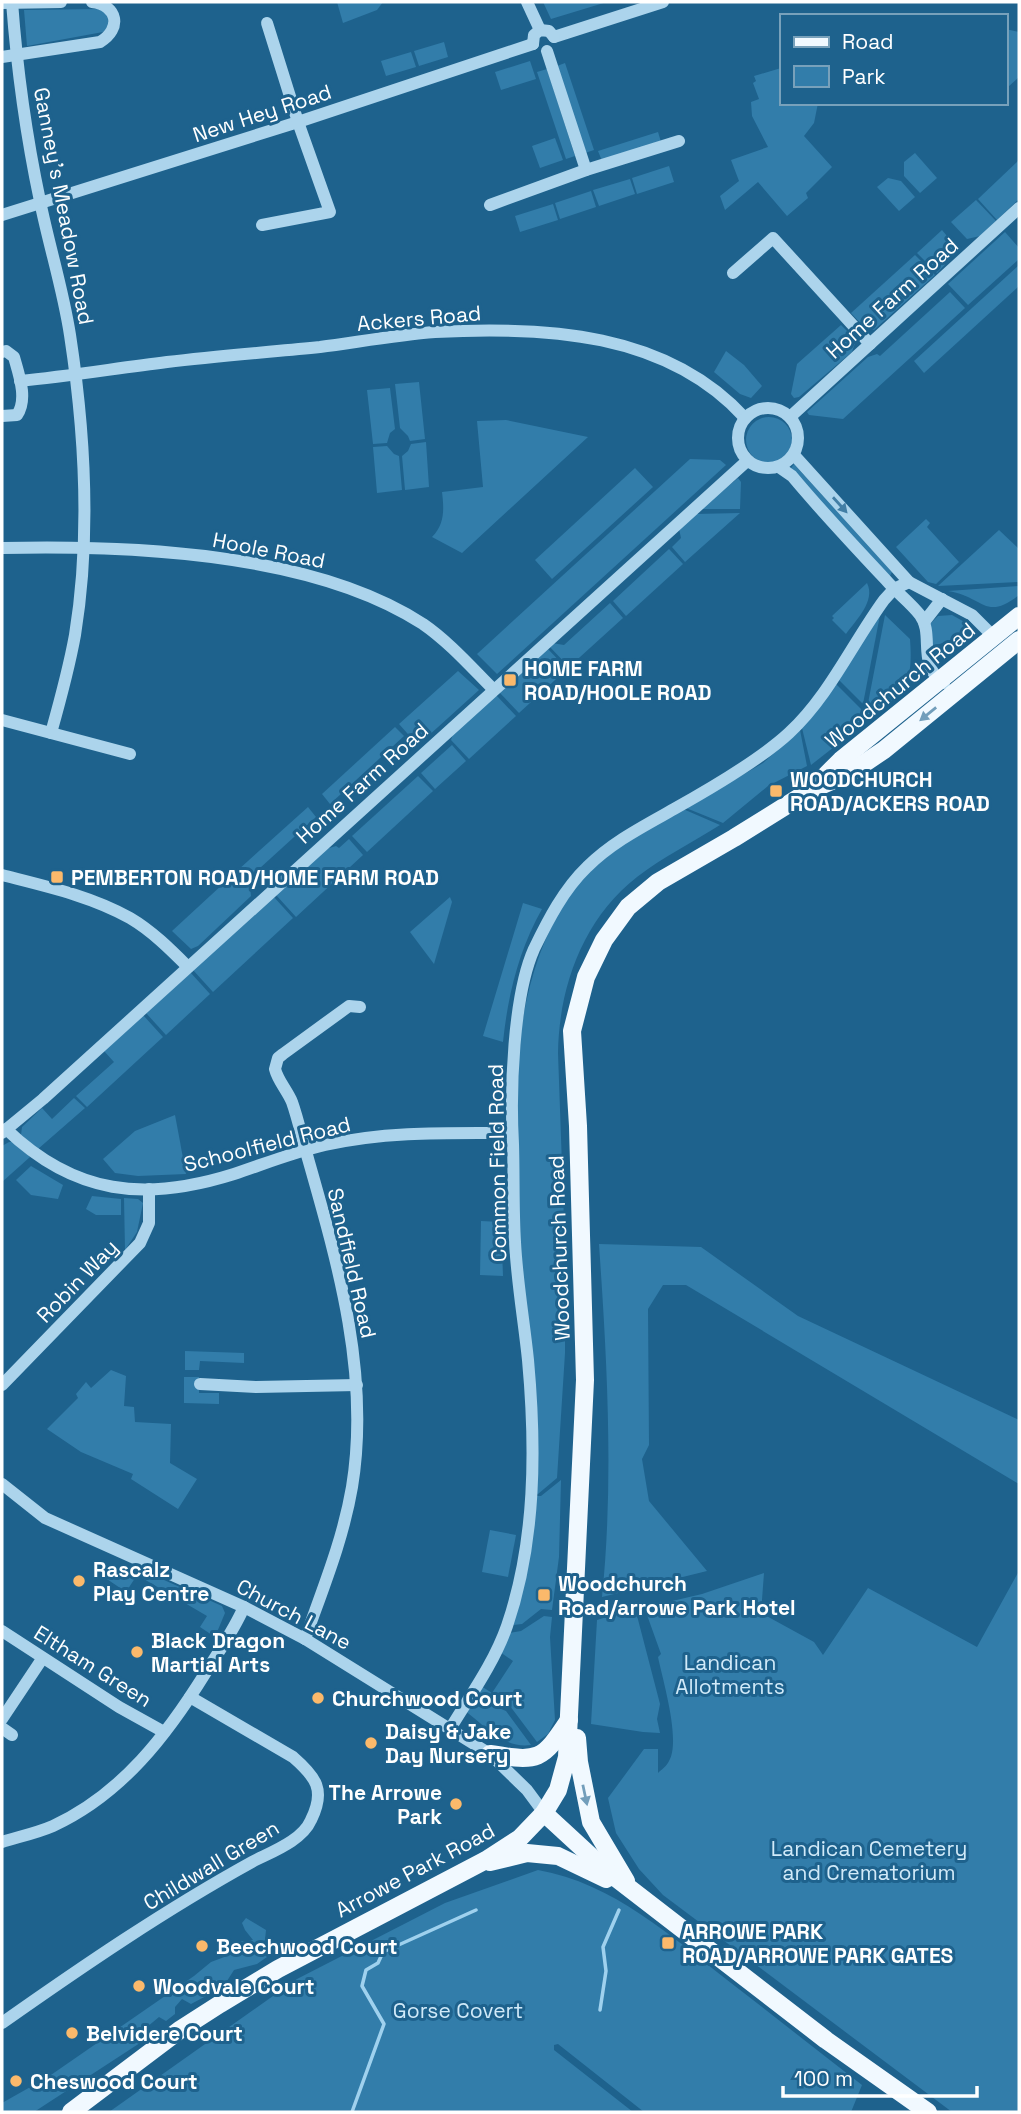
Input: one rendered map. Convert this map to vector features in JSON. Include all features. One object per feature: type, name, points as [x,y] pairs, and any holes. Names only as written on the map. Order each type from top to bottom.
[{"type":"main road","name":"Woodchurch Road","points":[[811,790],[841,760],[1019,616]]},
{"type":"main road","name":"Woodchurch Road","points":[[544,1812],[558,1790],[568,1757],[585,1380],[578,1126],[572,1031],[586,976],[604,940],[628,907],[658,882],[811,790],[850,773],[884,751],[1019,640]]},
{"type":"main road","points":[[572,1654],[579,1762],[591,1822],[632,1890]]},
{"type":"main road","points":[[490,1754],[516,1759],[536,1757],[550,1749],[569,1720]]},
{"type":"main road","points":[[544,1812],[607,1871],[826,2040],[928,2112]]},
{"type":"main road","name":"Arrowe Park Road","points":[[71,2112],[181,2029],[220,2004],[278,1969],[474,1866],[520,1838],[544,1812]]},
{"type":"main road","points":[[474,1866],[527,1853],[558,1856],[632,1890]]},
{"type":"street","name":"Ganney's Meadow Road","points":[[12,2],[22,111],[40,204],[60,282],[81,427],[84,548],[75,633],[51,733]]},
{"type":"street","points":[[2,3],[61,2]]},
{"type":"street","points":[[2,57],[100,41],[108,37],[115,21],[112,5],[92,2]]},
{"type":"street","points":[[527,2],[540,30]]},
{"type":"street","points":[[554,37],[663,2]]},
{"type":"street","points":[[262,225],[330,212],[267,23]]},
{"type":"street","points":[[540,30],[549,31],[554,37],[553,46],[547,51],[538,50],[533,44],[534,35],[540,30]]},
{"type":"street","name":"New Hey Road","points":[[2,215],[298,122],[533,44]]},
{"type":"street","points":[[547,51],[586,170]]},
{"type":"street","points":[[490,205],[586,170],[679,141]]},
{"type":"street","name":"Home Farm Road","points":[[790,417],[1019,208]]},
{"type":"street","points":[[733,273],[773,238],[870,344]]},
{"type":"street","name":"Ackers Road","points":[[74,375],[434,332],[523,331],[598,340],[656,355],[708,384],[745,418]]},
{"type":"street","points":[[2,352],[6,351],[14,357],[23,407],[17,415],[2,416]]},
{"type":"street","points":[[20,381],[74,375]]},
{"type":"street","points":[[772,408],[790,417],[799,435],[794,455],[779,467],[762,468],[747,461],[738,444],[740,426],[745,418],[753,412],[772,408]]},
{"type":"street","points":[[794,455],[909,582],[972,615],[994,637]]},
{"type":"street","name":"Home Farm Road","points":[[4,1131],[43,1099],[747,461]]},
{"type":"street","points":[[779,467],[792,476],[919,613],[924,622],[927,658],[941,681],[950,685],[964,680],[1019,640]]},
{"type":"street","name":"Hoole Road","points":[[2,548],[84,548],[197,556],[313,577],[352,590],[424,625],[445,641],[493,690]]},
{"type":"street","name":"Common Field Road","points":[[450,1729],[472,1694],[506,1628],[521,1575],[529,1518],[533,1451],[528,1364],[515,1243],[512,1133],[515,1055],[524,984],[533,953],[549,920],[572,884],[588,866],[628,834],[691,799],[788,734],[816,703],[894,589],[909,582]]},
{"type":"street","points":[[924,622],[942,599]]},
{"type":"street","points":[[2,720],[130,754]]},
{"type":"street","points":[[2,875],[57,890],[130,918],[188,967]]},
{"type":"street","name":"Sandfield Road","points":[[305,1639],[326,1585],[346,1514],[356,1450],[357,1385],[351,1337],[334,1257],[292,1102],[276,1076],[276,1064],[282,1054],[349,1006],[360,1007]]},
{"type":"street","name":"Schoolfield Road","points":[[4,1131],[36,1156],[76,1178],[93,1184],[149,1189],[211,1181],[327,1144],[398,1134],[512,1133]]},
{"type":"street","name":"Robin Way","points":[[2,1385],[140,1243],[149,1223],[149,1189]]},
{"type":"street","points":[[200,1384],[256,1387],[357,1385]]},
{"type":"street","name":"Church Lane","points":[[2,1484],[45,1518],[244,1607],[305,1639],[490,1754],[527,1790],[544,1812]]},
{"type":"street","points":[[2,1842],[52,1826],[111,1790],[139,1765],[190,1697],[244,1607]]},
{"type":"street","name":"Eltham Green","points":[[2,1631],[164,1732]]},
{"type":"street","points":[[2,1719],[43,1659]]},
{"type":"street","name":"Childwall Green","points":[[2,2023],[176,1905],[289,1842],[311,1822],[318,1795],[317,1781],[306,1768],[293,1757],[190,1697]]},
{"type":"green space","points":[[337,2],[383,2],[377,10],[343,23]]},
{"type":"green space","points":[[543,2],[607,2],[551,19]]},
{"type":"green space","points":[[100,9],[107,14],[109,26],[103,32],[27,46],[24,10]]},
{"type":"green space","points":[[1007,29],[1019,32],[1019,77],[1008,87]]},
{"type":"green space","points":[[444,42],[448,57],[419,66],[414,51]]},
{"type":"green space","points":[[411,52],[416,67],[386,76],[381,61]]},
{"type":"green space","points":[[530,61],[536,79],[501,90],[495,72]]},
{"type":"green space","points":[[565,63],[594,150],[585,153],[557,66]]},
{"type":"green space","points":[[780,68],[780,105],[818,105],[814,123],[804,136],[832,167],[806,193],[808,198],[787,216],[758,182],[725,210],[720,196],[739,181],[731,160],[768,147],[752,116],[751,102],[759,99],[753,83],[756,81],[754,76]]},
{"type":"green space","points":[[547,69],[575,156],[566,159],[537,72]]},
{"type":"green space","points":[[658,132],[661,142],[602,161],[598,151]]},
{"type":"green space","points":[[555,138],[563,160],[540,168],[532,146]]},
{"type":"green space","points":[[915,153],[937,178],[920,193],[904,176],[904,162]]},
{"type":"green space","points":[[1019,160],[1019,199],[997,220],[978,199]]},
{"type":"green space","points":[[669,166],[674,182],[637,194],[632,178]]},
{"type":"green space","points":[[888,178],[901,181],[915,197],[899,211],[877,187]]},
{"type":"green space","points":[[630,179],[635,194],[599,206],[593,190]]},
{"type":"green space","points":[[591,191],[596,207],[560,219],[555,203]]},
{"type":"green space","points":[[976,200],[996,221],[980,236],[967,239],[951,222]]},
{"type":"green space","points":[[553,204],[558,220],[520,232],[515,216]]},
{"type":"green space","points":[[942,230],[956,247],[956,253],[937,273],[917,253]]},
{"type":"green space","points":[[1005,232],[1019,248],[1019,259],[968,305],[948,284]]},
{"type":"green space","points":[[915,255],[935,275],[874,330],[864,327],[851,313]]},
{"type":"green space","points":[[1019,265],[1019,286],[924,373],[914,361]]},
{"type":"green space","points":[[950,292],[965,308],[843,419],[809,415],[807,412],[868,357],[877,354],[880,356]]},
{"type":"green space","points":[[841,325],[856,340],[852,352],[799,397],[794,398],[791,394],[797,364]]},
{"type":"green space","points":[[726,351],[744,365],[762,386],[751,398],[740,394],[714,372]]},
{"type":"green space","points":[[419,382],[425,439],[410,441],[400,428],[395,384]]},
{"type":"green space","points":[[390,388],[395,429],[390,433],[387,443],[373,444],[367,390]]},
{"type":"green space","points":[[769,417],[785,424],[792,440],[785,456],[769,463],[753,456],[746,440],[753,424]]},
{"type":"green space","points":[[506,420],[588,437],[462,553],[432,537],[441,522],[442,492],[483,487],[477,421]]},
{"type":"green space","points":[[426,442],[429,487],[405,490],[402,456],[411,444]]},
{"type":"green space","points":[[387,446],[399,456],[402,490],[377,493],[373,447]]},
{"type":"green space","points":[[690,459],[720,460],[726,465],[497,674],[477,654]]},
{"type":"green space","points":[[794,464],[892,572],[890,576],[887,576],[791,468]]},
{"type":"green space","points":[[635,468],[653,487],[552,579],[535,560]]},
{"type":"green space","points":[[738,478],[741,482],[740,509],[700,509]]},
{"type":"green space","points":[[740,513],[685,562],[672,547],[681,538],[679,529],[695,514]]},
{"type":"green space","points":[[926,519],[930,523],[927,527],[959,562],[936,584],[928,582],[896,547]]},
{"type":"green space","points":[[999,530],[1019,549],[1019,582],[938,586]]},
{"type":"green space","points":[[669,549],[683,564],[626,616],[613,601]]},
{"type":"green space","points":[[867,583],[867,603],[846,634],[832,620],[832,616]]},
{"type":"green space","points":[[1019,586],[1019,595],[1008,603],[991,607],[948,591]]},
{"type":"green space","points":[[610,603],[623,618],[569,667],[549,646],[552,643],[564,645]]},
{"type":"green space","points":[[880,615],[863,704],[838,679]]},
{"type":"green space","points":[[885,615],[910,639],[910,669],[903,689],[864,724]]},
{"type":"green space","points":[[952,615],[968,624],[951,640],[929,646],[931,623],[938,616]]},
{"type":"green space","points":[[547,648],[567,669],[519,713],[499,692]]},
{"type":"green space","points":[[458,671],[479,690],[427,737],[424,734],[415,742],[399,724]]},
{"type":"green space","points":[[835,683],[862,710],[857,729],[811,765],[802,728]]},
{"type":"green space","points":[[496,695],[516,716],[469,759],[451,740],[453,734]]},
{"type":"green space","points":[[395,727],[404,736],[330,804],[322,794]]},
{"type":"green space","points":[[800,730],[807,766],[768,786],[723,823],[686,808],[763,763]]},
{"type":"green space","points":[[452,745],[466,761],[435,789],[421,773]]},
{"type":"green space","points":[[418,776],[433,791],[367,852],[352,836]]},
{"type":"green space","points":[[308,807],[316,817],[247,880],[238,870]]},
{"type":"green space","points":[[683,809],[720,825],[647,870],[618,894],[602,913],[578,956],[563,1004],[558,1053],[565,1250],[565,1353],[557,1478],[538,1494],[533,1493],[529,1371],[515,1145],[520,1041],[529,991],[544,943],[578,884],[619,848]]},
{"type":"green space","points":[[349,839],[363,855],[296,917],[276,895],[326,849],[336,846],[339,848]]},
{"type":"green space","points":[[236,872],[250,887],[251,896],[198,946],[191,949],[172,931]]},
{"type":"green space","points":[[273,896],[293,918],[213,992],[193,970]]},
{"type":"green space","points":[[450,897],[452,902],[434,964],[410,932]]},
{"type":"green space","points":[[523,903],[542,909],[527,940],[516,973],[503,1042],[483,1036]]},
{"type":"green space","points":[[190,972],[210,994],[166,1035],[146,1013]]},
{"type":"green space","points":[[143,1015],[163,1037],[87,1107],[76,1096],[114,1062],[104,1051]]},
{"type":"green space","points":[[74,1098],[85,1108],[38,1149],[21,1135],[22,1127],[42,1108],[52,1119]]},
{"type":"green space","points":[[175,1115],[186,1174],[138,1176],[115,1173],[103,1159],[135,1131]]},
{"type":"green space","points":[[9,1142],[30,1157],[2,1182],[2,1146]]},
{"type":"green space","points":[[31,1166],[63,1185],[58,1199],[31,1195],[16,1180]]},
{"type":"green space","points":[[92,1196],[121,1199],[121,1215],[96,1215],[86,1209]]},
{"type":"green space","points":[[124,1198],[138,1199],[143,1203],[137,1232],[125,1250]]},
{"type":"green space","points":[[481,1221],[501,1222],[503,1276],[480,1275]]},
{"type":"green space","points":[[599,1244],[701,1247],[798,1316],[1019,1420],[1019,1484],[686,1285],[663,1285],[648,1309],[649,1445],[642,1459],[649,1501],[707,1571],[602,1597],[608,1465],[607,1376]]},
{"type":"green space","points":[[185,1351],[244,1353],[244,1363],[200,1361],[199,1370],[185,1370]]},
{"type":"green space","points":[[111,1370],[126,1376],[124,1406],[134,1407],[135,1422],[171,1424],[170,1463],[197,1479],[178,1509],[131,1479],[133,1474],[81,1452],[47,1429],[78,1398],[76,1394],[86,1382],[91,1388]]},
{"type":"green space","points":[[184,1377],[199,1377],[199,1393],[219,1393],[219,1404],[184,1403]]},
{"type":"green space","points":[[561,1480],[559,1557],[552,1610],[541,1609],[522,1624],[513,1625],[536,1496],[541,1496]]},
{"type":"green space","points":[[490,1530],[516,1535],[508,1577],[482,1572]]},
{"type":"green space","points":[[144,1571],[222,1606],[225,1613],[215,1637],[200,1627],[207,1616],[137,1575],[126,1592],[101,1575]]},
{"type":"green space","name":"Landican Cemetery and Crematorium","points":[[1019,1571],[1019,2112],[952,2112],[663,1895],[639,1869],[616,1833],[608,1798],[644,1749],[658,1749],[658,1773],[668,1763],[672,1752],[670,1710],[658,1657],[661,1654],[647,1615],[651,1606],[702,1594],[764,1573],[761,1613],[814,1642],[823,1655],[868,1588],[977,1647]]},
{"type":"green space","points":[[635,1608],[660,1704],[657,1719],[660,1733],[591,1724],[597,1620]]},
{"type":"green space","points":[[544,1616],[552,1617],[550,1637],[555,1720],[548,1734],[537,1742],[510,1706],[476,1693],[481,1686],[492,1693],[513,1661],[500,1652],[509,1633],[521,1631]]},
{"type":"green space","points":[[473,1697],[506,1711],[531,1745],[503,1740],[464,1710]]},
{"type":"green space","name":"Gorse Covert","points":[[538,1870],[592,1887],[664,1930],[862,2085],[851,2112],[644,2112],[558,2044],[554,2045],[554,2050],[633,2112],[109,2112],[297,1979],[445,1903]]},
{"type":"green space","points":[[246,1918],[266,1930],[265,1940],[261,1945],[268,1950],[267,1957],[257,1964],[234,1970],[227,1981],[211,1985],[205,1982],[210,1994],[191,2004],[182,1999],[175,2007],[175,2014],[166,2021],[159,2017],[133,2034],[143,2041],[34,2112],[2,2112],[2,2103],[48,2077],[211,1962],[227,1956],[237,1942],[253,1940],[242,1923]]},
{"type":"waterway","points":[[352,2112],[384,2024],[362,1986],[366,1970],[378,1963],[383,1952],[476,1910]]},
{"type":"waterway","points":[[600,2010],[606,1971],[603,1947],[619,1910]]},
{"type":"place","name":"HOME FARM ROAD/HOOLE ROAD","points":[[510,680]]},
{"type":"place","name":"WOODCHURCH ROAD/ACKERS ROAD","points":[[776,791]]},
{"type":"place","name":"PEMBERTON ROAD/HOME FARM ROAD","points":[[57,877]]},
{"type":"place","name":"Rascalz Play Centre","points":[[79,1581]]},
{"type":"place","name":"Woodchurch Road/arrowe Park Hotel","points":[[544,1595]]},
{"type":"place","name":"Black Dragon Martial Arts","points":[[137,1652]]},
{"type":"place","name":"Churchwood Court","points":[[318,1698]]},
{"type":"place","name":"Daisy & Jake Day Nursery","points":[[371,1743]]},
{"type":"place","name":"The Arrowe Park","points":[[456,1804]]},
{"type":"place","name":"ARROWE PARK ROAD/ARROWE PARK GATES","points":[[668,1943]]},
{"type":"place","name":"Beechwood Court","points":[[202,1946]]},
{"type":"place","name":"Woodvale Court","points":[[139,1986]]},
{"type":"place","name":"Belvidere Court","points":[[72,2033]]},
{"type":"place","name":"Cheswood Court","points":[[16,2081]]},
{"type":"park label","name":"Landican Allotments","points":[[730,1674]]}]
